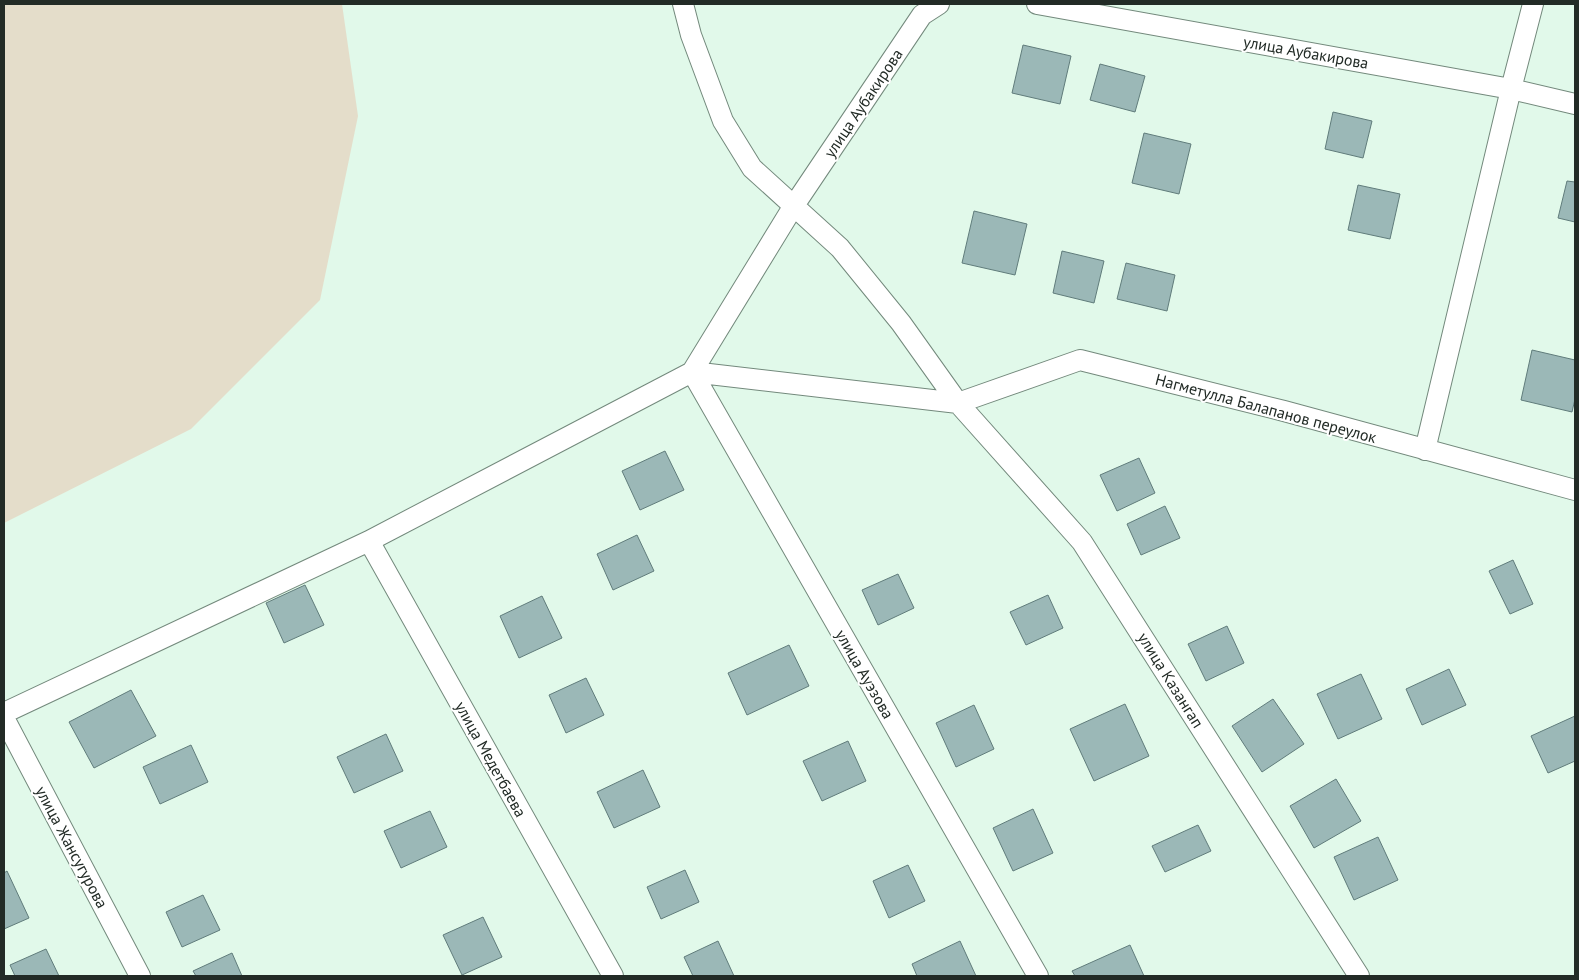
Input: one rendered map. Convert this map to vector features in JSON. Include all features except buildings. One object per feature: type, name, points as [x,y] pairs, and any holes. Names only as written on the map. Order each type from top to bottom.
[{"type":"street","name":"улица Казангап","points":[[683,4],[692,35],[723,121],[752,168],[840,248],[901,323],[958,402],[1082,542],[1359,976]]},
{"type":"street","name":"улица Аубакирова","points":[[692,372],[793,207],[922,15],[939,4]]},
{"type":"street","name":"улица Аубакирова","points":[[1037,4],[1511,90],[1575,104]]},
{"type":"street","points":[[1425,450],[1533,4]]},
{"type":"street","name":"Нагметулла Балапанов переулок","points":[[958,402],[1080,360],[1284,411],[1575,490]]},
{"type":"street","points":[[4,713],[369,541],[692,372],[958,402]]},
{"type":"street","name":"улица Ауэзова","points":[[692,372],[1038,976]]},
{"type":"street","name":"улица Медетбаева","points":[[369,541],[613,976]]},
{"type":"street","name":"улица Жансугурова","points":[[4,718],[140,976]]},
{"type":"shaded area","points":[[4,4],[342,4],[358,116],[320,300],[191,429],[4,523]]}]
